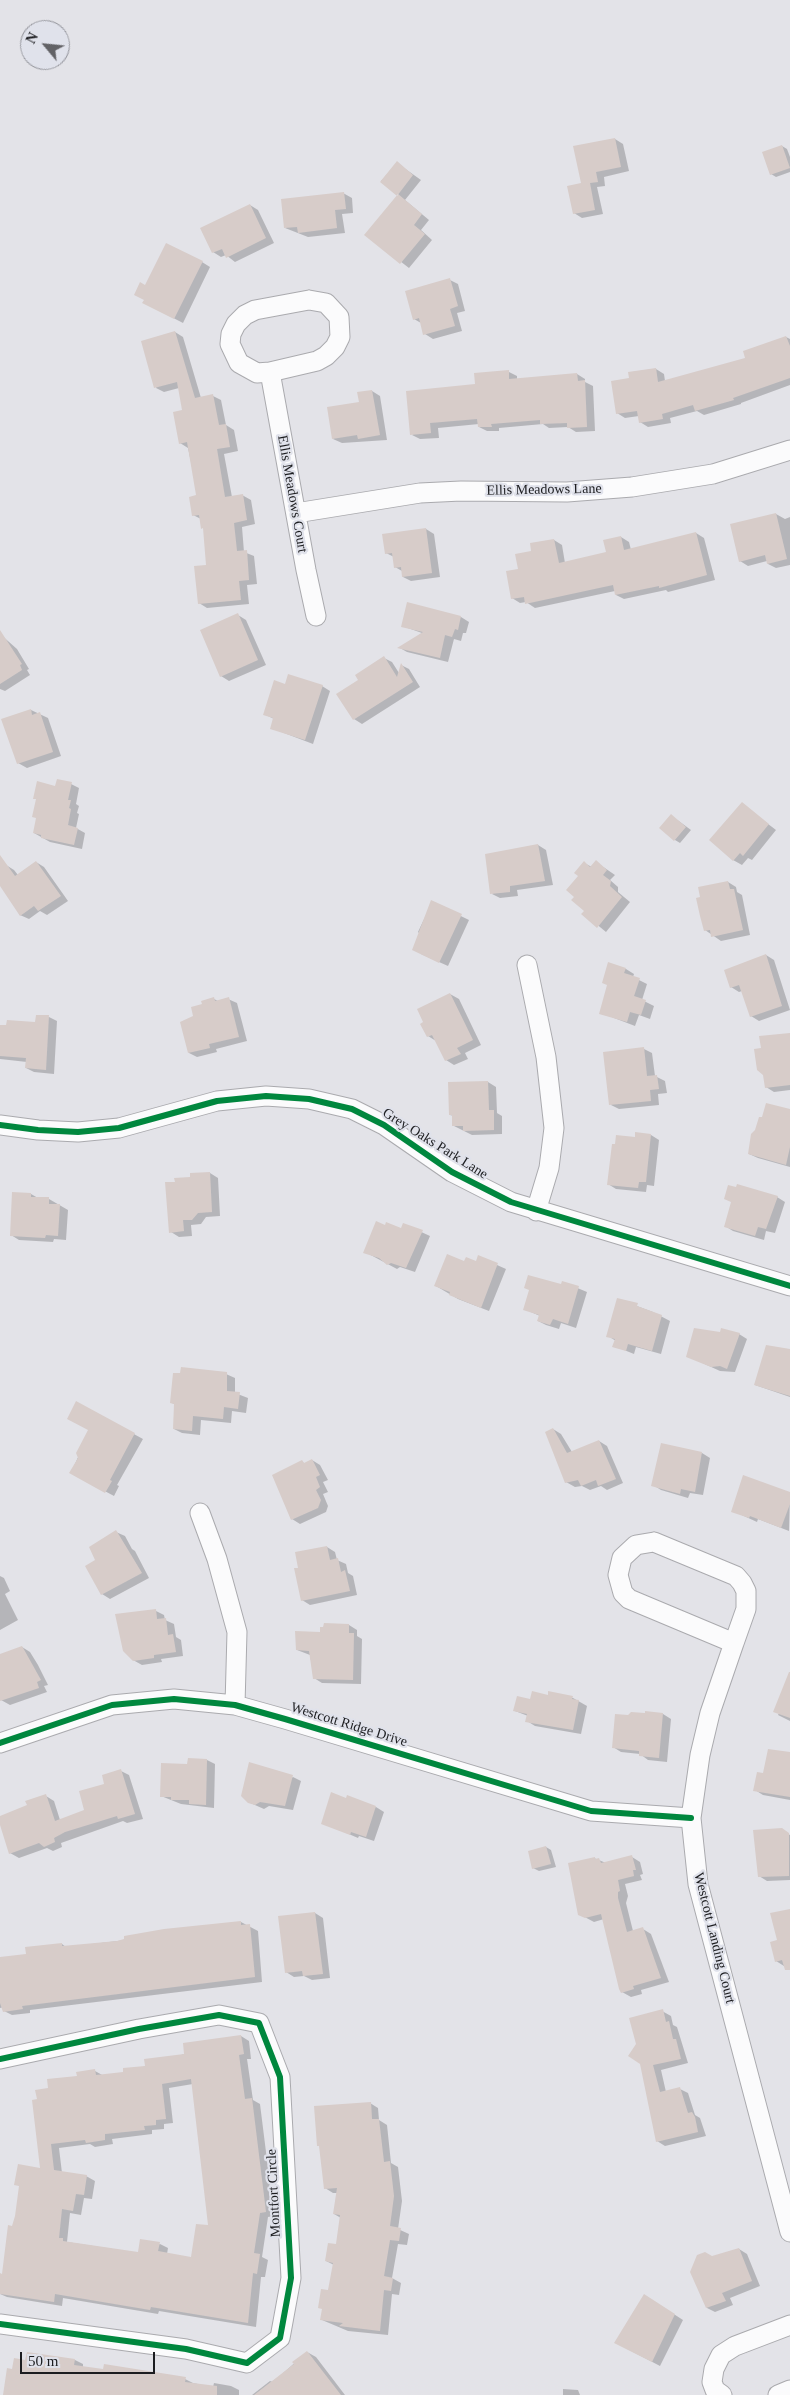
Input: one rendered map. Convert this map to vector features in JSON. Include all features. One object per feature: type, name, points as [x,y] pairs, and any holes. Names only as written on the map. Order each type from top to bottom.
[{"type":"street","points":[[309,300],[326,303],[333,309],[339,317],[340,337],[331,352],[317,361],[270,372],[257,373],[239,363],[230,344],[231,334],[236,324],[245,315],[255,310],[309,300]]},
{"type":"street","name":"Ellis Meadows Court","points":[[270,372],[316,616]]},
{"type":"street","name":"Ellis Meadows Lane","points":[[296,513],[420,493],[460,491],[567,492],[632,487],[713,474],[790,450]]},
{"type":"street","points":[[527,965],[546,1057],[554,1128],[548,1168],[536,1211]]},
{"type":"street","name":"Grey Oaks Park Lane","points":[[0,1125],[38,1130],[119,1128],[217,1101],[266,1096],[309,1099],[352,1109],[384,1126],[452,1172],[480,1188],[536,1211],[790,1286]]},
{"type":"street","points":[[200,1513],[217,1559],[238,1632],[235,1705]]},
{"type":"street","name":"Westcott Landing Court","points":[[734,1643],[629,1599],[619,1584],[619,1566],[622,1558],[636,1545],[654,1542],[736,1576],[746,1591],[747,1600],[734,1643],[710,1713],[700,1755],[691,1818],[698,1884],[790,2232]]},
{"type":"street","name":"Westcott Ridge Drive","points":[[0,1743],[112,1705],[174,1699],[235,1705],[295,1721],[591,1812],[691,1818]]},
{"type":"street","name":"Montfort Circle","points":[[0,2059],[138,2029],[219,2015],[259,2023],[280,2077],[291,2278],[280,2338],[247,2363],[186,2349],[0,2324]]},
{"type":"street","points":[[722,2395],[715,2390],[712,2382],[714,2369],[721,2355],[734,2346],[790,2326]]},
{"type":"street","points":[[778,2395],[790,2390]]},
{"type":"building","points":[[615,138],[621,167],[596,172],[598,182],[590,183],[595,210],[573,214],[567,186],[581,183],[573,146]]},
{"type":"building","points":[[782,145],[790,168],[770,175],[762,152]]},
{"type":"building","points":[[397,161],[413,175],[397,196],[380,182]]},
{"type":"building","points":[[344,192],[346,209],[335,210],[337,228],[298,233],[297,227],[284,228],[281,199]]},
{"type":"building","points":[[398,194],[422,214],[414,225],[425,234],[400,264],[364,235]]},
{"type":"building","points":[[250,204],[266,238],[226,258],[222,249],[212,253],[200,228]]},
{"type":"building","points":[[166,243],[203,261],[174,319],[142,303],[144,300],[134,295],[140,282],[145,285]]},
{"type":"building","points":[[450,278],[458,306],[450,309],[455,326],[423,335],[419,318],[413,320],[405,291]]},
{"type":"building","points":[[175,331],[195,398],[213,394],[219,425],[226,424],[230,447],[217,449],[225,497],[243,494],[247,520],[234,523],[237,551],[247,550],[249,580],[239,581],[241,600],[198,604],[194,566],[206,565],[203,528],[201,529],[199,515],[192,516],[189,497],[196,495],[187,442],[179,444],[173,412],[182,410],[177,382],[154,388],[141,341]]},
{"type":"building","points":[[786,336],[790,346],[790,378],[733,398],[734,400],[695,411],[693,405],[662,414],[663,419],[639,423],[637,411],[616,414],[611,381],[629,378],[628,372],[656,368],[658,382],[745,358],[743,351]]},
{"type":"building","points":[[509,370],[509,379],[577,373],[578,381],[585,380],[587,427],[567,428],[567,423],[540,424],[540,420],[491,424],[492,427],[478,427],[477,419],[430,423],[431,433],[410,435],[406,391],[475,384],[474,373]]},
{"type":"building","points":[[372,390],[380,435],[358,439],[357,435],[332,439],[327,407],[359,402],[357,392]]},
{"type":"building","points":[[776,513],[787,559],[767,564],[765,555],[739,562],[730,524]]},
{"type":"building","points":[[426,528],[432,573],[402,577],[401,567],[394,568],[392,553],[385,554],[382,534]]},
{"type":"building","points":[[696,532],[707,575],[659,588],[659,586],[615,595],[613,585],[525,604],[524,597],[511,599],[506,571],[518,569],[515,554],[531,551],[530,543],[554,539],[559,563],[606,552],[603,540],[621,536],[624,550]]},
{"type":"building","points":[[407,602],[461,616],[458,630],[455,629],[452,637],[445,635],[440,658],[397,648],[423,632],[401,627]]},
{"type":"building","points":[[238,613],[258,660],[220,677],[200,630]]},
{"type":"building","points":[[0,630],[22,664],[20,665],[22,670],[0,684]]},
{"type":"building","points":[[384,656],[397,677],[401,663],[413,682],[353,720],[336,694],[358,680],[355,675]]},
{"type":"building","points":[[288,674],[323,685],[305,740],[270,729],[273,718],[263,715],[274,680],[285,684]]},
{"type":"building","points":[[31,709],[32,715],[40,712],[53,752],[17,764],[1,719]]},
{"type":"building","points":[[57,779],[72,782],[68,800],[71,800],[69,808],[71,809],[68,825],[78,828],[74,845],[41,838],[41,835],[33,833],[36,818],[32,817],[36,799],[33,799],[37,781],[55,786]]},
{"type":"building","points":[[742,802],[769,824],[743,856],[740,853],[733,861],[709,840]]},
{"type":"building","points":[[671,814],[686,827],[674,841],[659,828]]},
{"type":"building","points":[[538,844],[545,881],[510,886],[510,892],[490,894],[485,854]]},
{"type":"building","points":[[0,855],[15,876],[36,861],[61,896],[38,911],[34,906],[20,916],[0,886]]},
{"type":"building","points":[[596,860],[607,870],[603,875],[611,881],[610,886],[622,897],[597,928],[581,914],[584,911],[571,900],[574,897],[566,890],[578,876],[574,873],[584,861],[590,867]]},
{"type":"building","points":[[728,881],[730,889],[734,889],[743,930],[711,937],[710,930],[704,931],[700,916],[696,898],[700,897],[698,887]]},
{"type":"building","points":[[431,900],[462,914],[439,963],[412,950]]},
{"type":"building","points":[[766,954],[782,1006],[750,1017],[739,985],[730,988],[724,970]]},
{"type":"building","points":[[608,962],[626,968],[624,973],[640,978],[634,996],[646,1000],[641,1015],[630,1012],[627,1022],[599,1014],[607,985],[602,983]]},
{"type":"building","points":[[450,993],[473,1040],[457,1048],[461,1054],[445,1061],[432,1035],[427,1037],[420,1024],[423,1022],[417,1009]]},
{"type":"building","points":[[214,997],[215,1001],[229,997],[239,1037],[209,1044],[210,1048],[188,1053],[180,1022],[193,1016],[191,1007],[202,1004],[201,1001]]},
{"type":"building","points":[[36,1015],[49,1015],[46,1070],[25,1068],[26,1058],[0,1056],[0,1025],[6,1025],[7,1020],[35,1022]]},
{"type":"building","points":[[790,1033],[790,1085],[765,1088],[763,1075],[757,1070],[754,1049],[761,1048],[759,1036]]},
{"type":"building","points":[[644,1047],[647,1076],[657,1075],[659,1089],[650,1090],[651,1101],[609,1105],[603,1052]]},
{"type":"building","points":[[488,1081],[489,1110],[494,1110],[494,1130],[463,1131],[463,1126],[452,1126],[452,1115],[449,1115],[448,1082]]},
{"type":"building","points":[[766,1103],[790,1109],[790,1147],[786,1165],[748,1154],[751,1134],[755,1130],[759,1117],[762,1117]]},
{"type":"building","points":[[635,1132],[651,1134],[646,1182],[639,1182],[638,1188],[607,1185],[612,1144],[615,1144],[616,1135],[635,1137]]},
{"type":"building","points":[[210,1172],[212,1212],[198,1213],[192,1220],[183,1220],[184,1231],[169,1233],[165,1182],[175,1182],[174,1178],[190,1177],[190,1173]]},
{"type":"building","points":[[737,1184],[778,1196],[766,1229],[758,1227],[755,1236],[724,1227],[731,1202],[724,1199],[728,1185],[736,1187]]},
{"type":"building","points":[[12,1192],[31,1193],[31,1197],[49,1197],[49,1204],[60,1204],[58,1236],[46,1235],[45,1238],[10,1236]]},
{"type":"building","points":[[376,1221],[385,1225],[386,1222],[401,1228],[403,1223],[423,1230],[406,1268],[391,1263],[387,1265],[379,1258],[363,1253]]},
{"type":"building","points":[[447,1254],[464,1261],[466,1257],[476,1261],[478,1255],[498,1263],[481,1308],[449,1295],[450,1292],[434,1286]]},
{"type":"building","points":[[528,1275],[561,1284],[562,1281],[579,1286],[568,1324],[553,1319],[550,1325],[537,1321],[539,1315],[523,1310],[529,1290],[524,1288]]},
{"type":"building","points":[[617,1298],[638,1303],[637,1306],[662,1315],[652,1351],[628,1344],[626,1351],[612,1347],[615,1339],[606,1337]]},
{"type":"building","points":[[694,1328],[720,1332],[721,1328],[740,1333],[727,1369],[720,1366],[711,1367],[686,1357]]},
{"type":"building","points":[[766,1345],[790,1349],[790,1396],[754,1385]]},
{"type":"building","points":[[181,1367],[227,1372],[227,1391],[240,1392],[238,1409],[224,1407],[223,1419],[193,1416],[192,1431],[173,1429],[174,1404],[170,1403],[173,1373],[180,1373]]},
{"type":"building","points":[[76,1401],[135,1433],[105,1493],[69,1473],[78,1458],[76,1453],[88,1430],[67,1419]]},
{"type":"building","points":[[553,1428],[567,1453],[599,1440],[616,1479],[598,1486],[596,1480],[581,1486],[578,1480],[565,1483],[545,1432]]},
{"type":"building","points":[[661,1443],[702,1452],[695,1492],[681,1489],[680,1494],[651,1486]]},
{"type":"building","points":[[312,1459],[320,1475],[316,1477],[320,1487],[316,1490],[321,1500],[318,1508],[291,1520],[272,1475],[302,1460],[304,1463]]},
{"type":"building","points":[[743,1475],[790,1492],[790,1504],[781,1528],[750,1516],[749,1518],[731,1512]]},
{"type":"building","points":[[116,1530],[142,1573],[101,1595],[85,1566],[95,1560],[89,1547]]},
{"type":"building","points":[[327,1546],[330,1560],[338,1558],[341,1572],[345,1570],[350,1591],[301,1601],[294,1568],[298,1568],[295,1552]]},
{"type":"building","points":[[156,1609],[157,1619],[166,1618],[168,1635],[173,1634],[176,1652],[154,1655],[154,1658],[133,1661],[123,1651],[115,1614]]},
{"type":"building","points":[[324,1623],[349,1624],[349,1633],[354,1633],[353,1680],[313,1679],[309,1651],[296,1650],[295,1631],[320,1632],[320,1627],[323,1627]]},
{"type":"building","points":[[22,1646],[41,1680],[37,1682],[39,1688],[0,1701],[0,1654]]},
{"type":"building","points":[[790,1672],[790,1718],[773,1712]]},
{"type":"building","points":[[532,1691],[548,1695],[548,1691],[573,1696],[572,1699],[579,1700],[573,1730],[525,1722],[527,1714],[513,1711],[517,1696],[530,1699]]},
{"type":"building","points":[[645,1711],[663,1713],[659,1758],[639,1756],[639,1751],[612,1748],[615,1714],[628,1715],[631,1712],[645,1713]]},
{"type":"building","points":[[768,1749],[790,1752],[790,1797],[753,1791],[757,1772],[763,1773]]},
{"type":"building","points":[[188,1758],[207,1759],[206,1805],[189,1804],[189,1800],[171,1800],[171,1797],[160,1797],[161,1763],[187,1764]]},
{"type":"building","points":[[249,1762],[293,1775],[285,1806],[260,1802],[255,1805],[248,1803],[241,1796]]},
{"type":"building","points":[[121,1769],[135,1814],[118,1819],[117,1816],[65,1832],[54,1838],[55,1842],[44,1847],[39,1843],[9,1854],[0,1825],[0,1816],[27,1805],[25,1801],[46,1794],[55,1821],[84,1810],[79,1791],[104,1784],[102,1775]]},
{"type":"building","points":[[331,1792],[346,1798],[347,1795],[376,1806],[366,1837],[351,1832],[350,1835],[321,1824]]},
{"type":"building","points":[[782,1828],[789,1833],[789,1876],[758,1877],[753,1830]]},
{"type":"building","points":[[546,1846],[551,1864],[532,1869],[528,1851]]},
{"type":"building","points":[[632,1855],[636,1870],[633,1870],[634,1876],[618,1880],[620,1891],[618,1892],[618,1898],[627,1932],[643,1927],[661,1978],[633,1986],[634,1989],[621,1993],[601,1914],[585,1918],[578,1915],[568,1863],[595,1857],[595,1859],[599,1858],[601,1863]]},
{"type":"building","points":[[790,1909],[790,1970],[785,1970],[782,1960],[775,1962],[770,1942],[777,1940],[770,1913]]},
{"type":"building","points":[[315,1912],[323,1974],[303,1976],[302,1971],[285,1973],[278,1916]]},
{"type":"building","points":[[241,1921],[241,1925],[250,1924],[255,1977],[22,2006],[23,2009],[3,2012],[0,2003],[0,1957],[26,1954],[25,1947],[62,1943],[62,1946],[117,1941],[124,1939],[124,1936],[164,1929]]},
{"type":"building","points":[[663,2009],[666,2022],[669,2021],[673,2039],[676,2039],[681,2059],[653,2065],[660,2092],[680,2087],[688,2113],[692,2112],[695,2117],[698,2132],[656,2142],[640,2064],[628,2056],[636,2044],[629,2018]]},
{"type":"building","points":[[241,2035],[244,2054],[239,2055],[245,2099],[252,2098],[266,2212],[260,2213],[254,2253],[260,2254],[257,2274],[253,2273],[248,2323],[151,2307],[150,2310],[55,2294],[54,2302],[0,2294],[0,2273],[2,2274],[8,2225],[12,2226],[15,2216],[19,2186],[14,2185],[18,2164],[40,2168],[32,2100],[37,2099],[35,2090],[48,2088],[47,2079],[77,2076],[76,2072],[95,2069],[96,2075],[123,2072],[123,2068],[145,2066],[144,2059],[184,2054],[183,2043]],"holes":[[[191,2079],[208,2225],[196,2224],[191,2257],[158,2251],[160,2242],[140,2239],[138,2252],[63,2241],[63,2238],[59,2238],[62,2209],[73,2211],[76,2194],[84,2195],[87,2175],[54,2170],[51,2144],[85,2140],[86,2143],[105,2140],[105,2134],[145,2130],[144,2126],[156,2125],[156,2120],[166,2119],[162,2084]]]},
{"type":"building","points":[[371,2102],[372,2119],[379,2119],[384,2162],[390,2161],[394,2196],[390,2226],[401,2228],[399,2241],[390,2240],[384,2276],[393,2278],[391,2291],[384,2290],[380,2331],[339,2326],[343,2323],[320,2320],[322,2309],[318,2308],[321,2289],[328,2290],[333,2263],[325,2261],[328,2243],[336,2244],[340,2215],[333,2214],[337,2188],[324,2189],[319,2146],[317,2146],[314,2106]]},
{"type":"building","points":[[739,2248],[752,2281],[722,2293],[726,2301],[706,2308],[690,2272],[697,2255],[705,2252],[712,2256]]},
{"type":"building","points":[[644,2294],[675,2314],[652,2362],[614,2343]]},
{"type":"building","points":[[307,2351],[341,2395],[254,2395],[294,2364],[292,2362]]},
{"type":"building","points":[[27,2352],[75,2359],[74,2365],[103,2369],[104,2364],[186,2377],[185,2382],[217,2386],[217,2395],[3,2395],[7,2368],[12,2369],[14,2358],[25,2360]]},
{"type":"cycle path","points":[[0,1125],[38,1130],[78,1132],[119,1128],[217,1101],[266,1096],[309,1099],[352,1109],[384,1125],[452,1172],[511,1202],[790,1286]]},
{"type":"cycle path","points":[[0,1743],[112,1705],[174,1699],[235,1705],[591,1811],[691,1818]]},
{"type":"cycle path","points":[[0,2059],[139,2029],[219,2015],[259,2023],[280,2077],[291,2278],[280,2338],[247,2363],[186,2349],[0,2324]]}]
